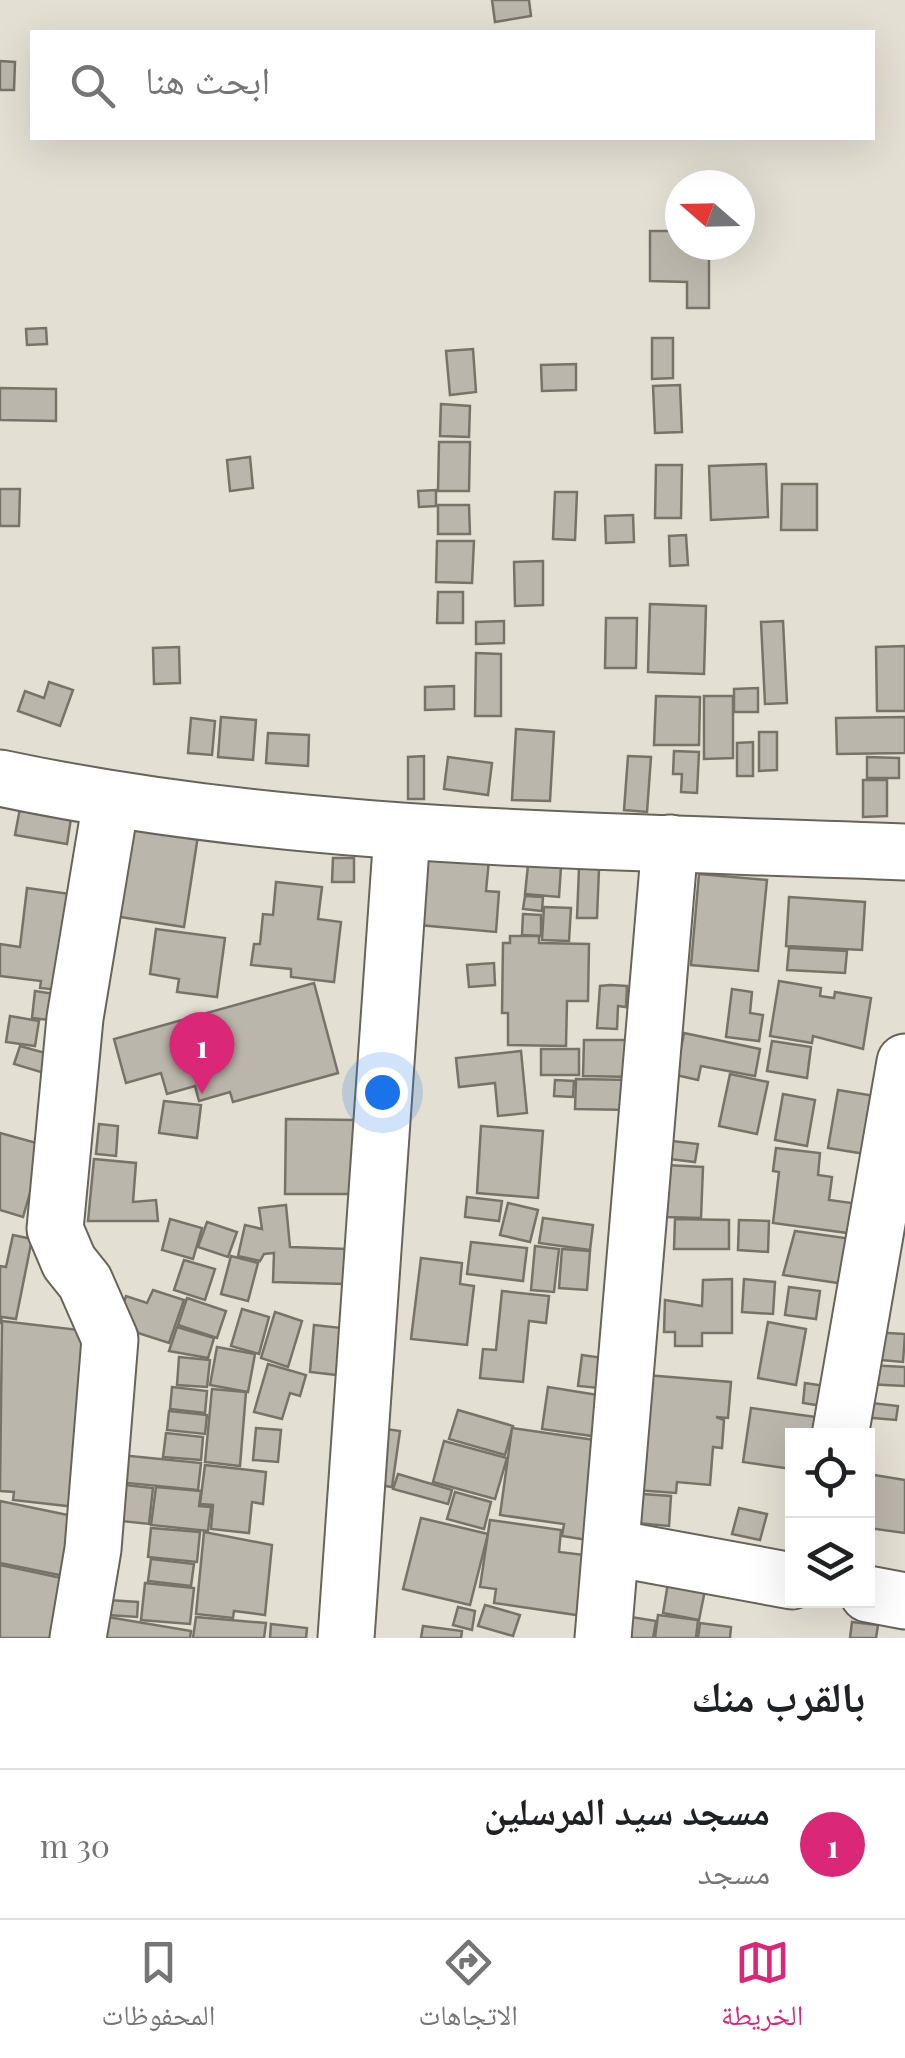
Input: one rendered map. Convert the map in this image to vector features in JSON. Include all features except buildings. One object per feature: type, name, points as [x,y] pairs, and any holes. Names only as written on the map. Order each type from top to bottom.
[{"type":"street","points":[[0,778],[110,801],[402,833],[905,852]]},
{"type":"street","points":[[78,1638],[93,1549],[110,1339],[85,1282],[69,1262],[55,1229],[75,1018],[110,801]]},
{"type":"street","points":[[346,1638],[402,833]]},
{"type":"street","points":[[603,1638],[670,843]]},
{"type":"street","points":[[841,1428],[905,1062]]},
{"type":"street","points":[[613,1548],[785,1580]]},
{"type":"street","points":[[875,1595],[905,1601]]},
{"type":"place","name":"مسجد سيد المرسلين","points":[[202,1094]]}]
